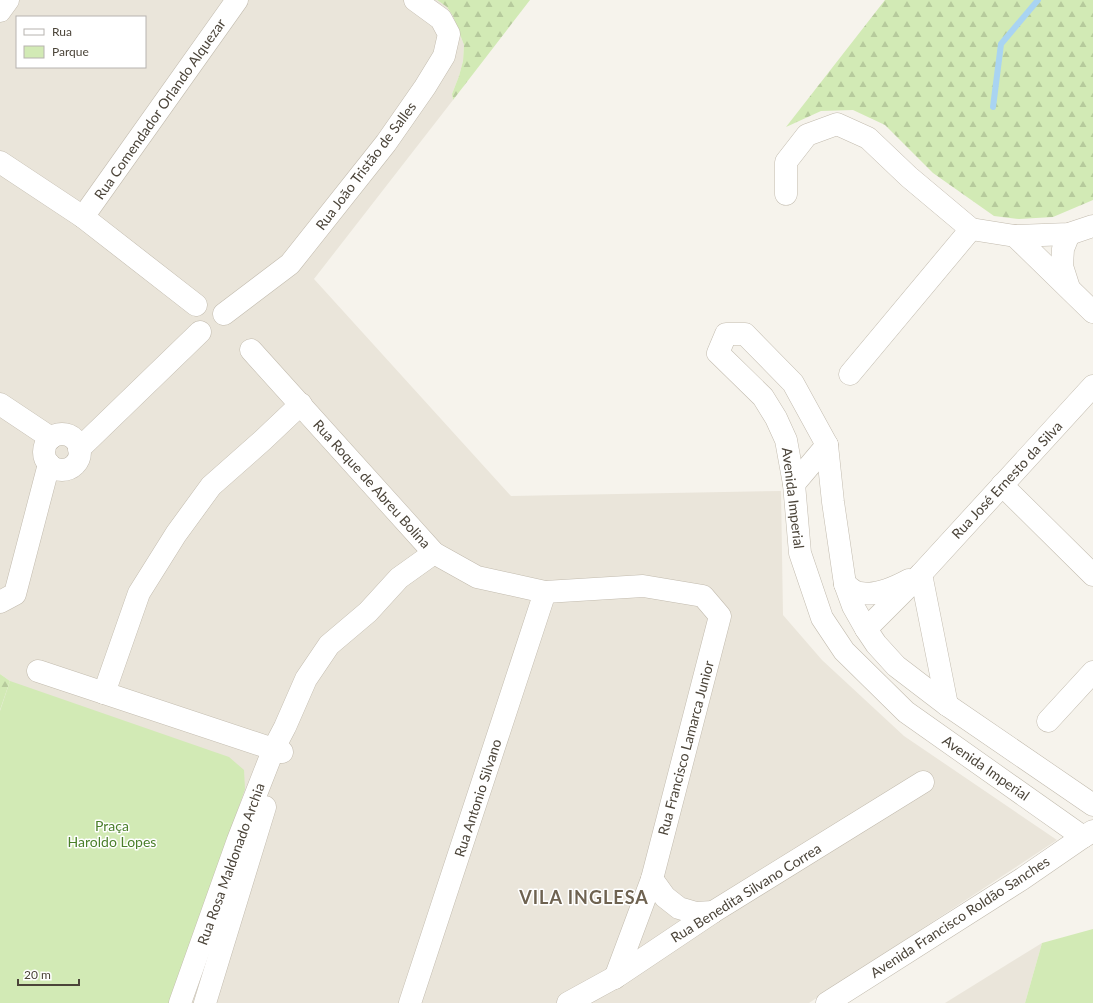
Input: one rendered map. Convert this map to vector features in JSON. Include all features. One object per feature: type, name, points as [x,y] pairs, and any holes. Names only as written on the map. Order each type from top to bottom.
[{"type":"street","points":[[0,11],[8,0]]},
{"type":"street","name":"Rua Comendador Orlando Alquezar","points":[[83,217],[237,0]]},
{"type":"street","name":"Rua João Tristão de Salles","points":[[224,314],[290,264],[386,143],[425,87],[444,56],[449,34],[441,19],[414,0]]},
{"type":"street","points":[[786,194],[786,162],[807,134],[837,124],[868,138],[909,177],[971,229],[1015,236],[1069,234],[1093,226]]},
{"type":"street","points":[[0,162],[83,217],[196,305]]},
{"type":"street","points":[[850,374],[971,229]]},
{"type":"street","points":[[1069,234],[1063,249],[1062,266],[1069,288]]},
{"type":"street","points":[[1015,236],[1093,312]]},
{"type":"street","points":[[212,301],[220,306],[224,314],[224,322],[222,327],[213,333],[208,334],[200,332],[194,327],[192,322],[192,311],[196,305],[203,302],[212,301]]},
{"type":"street","points":[[79,449],[200,332]]},
{"type":"street","name":"Avenida Imperial","points":[[1088,834],[906,712],[844,651],[822,618],[800,553],[794,484],[786,440],[776,418],[763,397],[718,353],[726,334],[745,334],[793,383],[827,445],[833,502],[845,584],[854,606],[876,644],[896,666],[947,705],[1093,804]]},
{"type":"street","name":"Rua Roque de Abreu Bolina","points":[[251,350],[434,553],[477,578],[546,592],[643,586],[703,596],[720,616]]},
{"type":"street","name":"Rua José Ernesto da Silva","points":[[866,629],[920,574],[1093,386]]},
{"type":"street","points":[[0,404],[51,438]]},
{"type":"street","points":[[104,693],[139,594],[176,534],[212,486],[301,404]]},
{"type":"street","points":[[61,434],[72,437],[76,441],[79,449],[79,457],[76,462],[66,469],[60,469],[49,464],[44,454],[47,442],[56,435],[61,434]]},
{"type":"street","points":[[794,484],[827,445]]},
{"type":"street","points":[[0,602],[15,594],[49,464]]},
{"type":"street","points":[[1002,485],[1093,575]]},
{"type":"street","name":"Rua Rosa Maldonado Archia","points":[[205,1003],[285,726],[306,679],[330,645],[368,612],[400,578],[434,553]]},
{"type":"street","points":[[920,574],[947,705]]},
{"type":"street","name":"Rua José Ernesto da Silva","points":[[845,584],[859,594],[872,593],[894,588],[920,574]]},
{"type":"street","name":"Rua Antonio Silvano","points":[[410,1003],[546,592]]},
{"type":"street","name":"Rua Francisco Lamarca Junior","points":[[615,978],[652,879],[720,616]]},
{"type":"street","points":[[38,671],[278,750]]},
{"type":"street","points":[[1048,721],[1093,672]]},
{"type":"street","name":"Rua Rosa Maldonado Archia","points":[[180,1003],[238,840],[278,750]]},
{"type":"street","name":"Rua Benedita Silvano Correa","points":[[568,1003],[615,978],[712,912],[923,782]]},
{"type":"street","name":"Avenida Francisco Roldão Sanches","points":[[827,1003],[1022,879],[1088,834]]},
{"type":"street","points":[[652,879],[665,897],[679,908],[696,913],[712,912]]},
{"type":"shaded area","points":[[0,0],[437,0],[447,7],[453,16],[464,45],[463,61],[452,94],[453,100],[314,279],[511,496],[781,491],[783,615],[822,660],[904,736],[1057,840],[809,1003],[0,1003],[0,711],[10,681],[0,674]]},
{"type":"shaded area","points":[[1042,943],[1025,1003],[945,1003]]},
{"type":"green space","points":[[437,0],[530,0],[453,100],[452,94],[463,61],[464,45],[453,16],[447,7]]},
{"type":"green space","points":[[885,0],[1093,0],[1093,200],[1053,217],[1019,219],[994,216],[933,173],[885,125],[853,110],[821,111],[786,127]]},
{"type":"green space","points":[[0,674],[10,681],[0,710]]},
{"type":"green space","name":"Praça Haroldo Lopes","points":[[10,681],[229,757],[244,770],[245,789],[171,1003],[0,1003],[0,711]]},
{"type":"green space","points":[[1093,929],[1093,1003],[1025,1003],[1042,943]]},
{"type":"waterway","points":[[993,107],[1001,44],[1038,0]]},
{"type":"district","name":"VILA INGLESA","points":[[584,898]]}]
